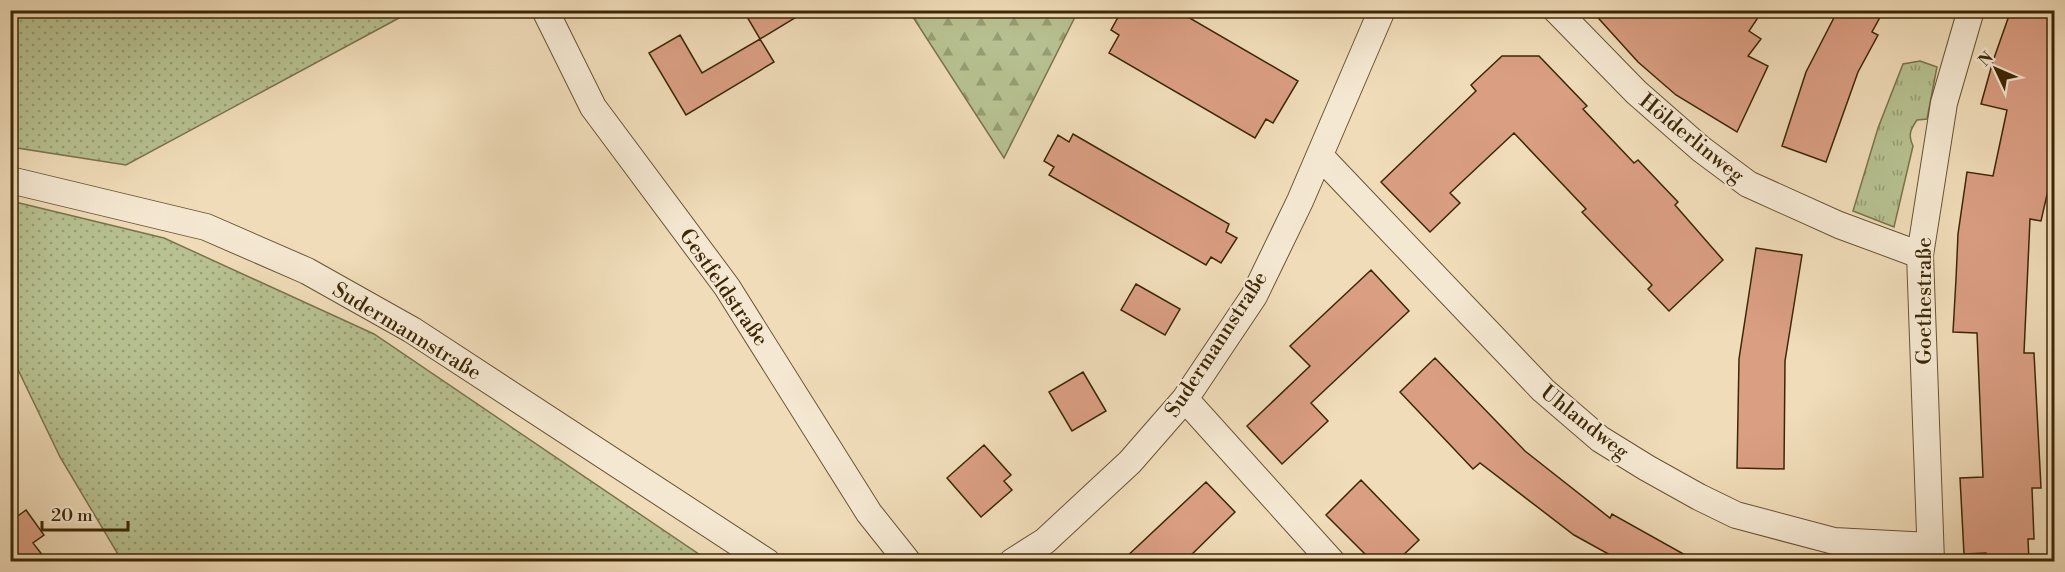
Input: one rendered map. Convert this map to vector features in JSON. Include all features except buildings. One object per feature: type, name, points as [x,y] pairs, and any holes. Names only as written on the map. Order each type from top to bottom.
[{"type":"street","name":"Gestfeldstraße","points":[[545,10],[593,107],[727,287],[869,513],[908,561]]},
{"type":"street","name":"Sudermannstraße","points":[[1012,561],[1045,541],[1113,478],[1185,399],[1254,296],[1320,156],[1382,10]]},
{"type":"street","name":"Hölderlinweg","points":[[1556,10],[1636,92],[1701,149],[1748,184],[1839,225],[1920,255]]},
{"type":"street","name":"Goethestraße","points":[[1931,554],[1920,255],[1944,104],[1971,10]]},
{"type":"street","name":"Uhlandweg","points":[[1320,156],[1543,390],[1600,439],[1699,498],[1736,515],[1834,541],[1931,554]]},
{"type":"street","name":"Sudermannstraße","points":[[10,180],[206,227],[307,271],[412,330],[767,561]]},
{"type":"street","points":[[1185,399],[1332,561]]},
{"type":"green space","points":[[10,11],[412,11],[126,165],[11,147]]},
{"type":"green space","points":[[909,11],[1078,11],[1004,158]]},
{"type":"green space","points":[[1920,61],[1937,67],[1927,119],[1917,120],[1910,133],[1913,146],[1894,227],[1853,211],[1878,128],[1903,64]]},
{"type":"green space","points":[[11,201],[164,238],[374,334],[709,561],[122,561],[60,457],[11,355]]},
{"type":"green space","points":[[2054,366],[2054,549],[2051,544]]}]
